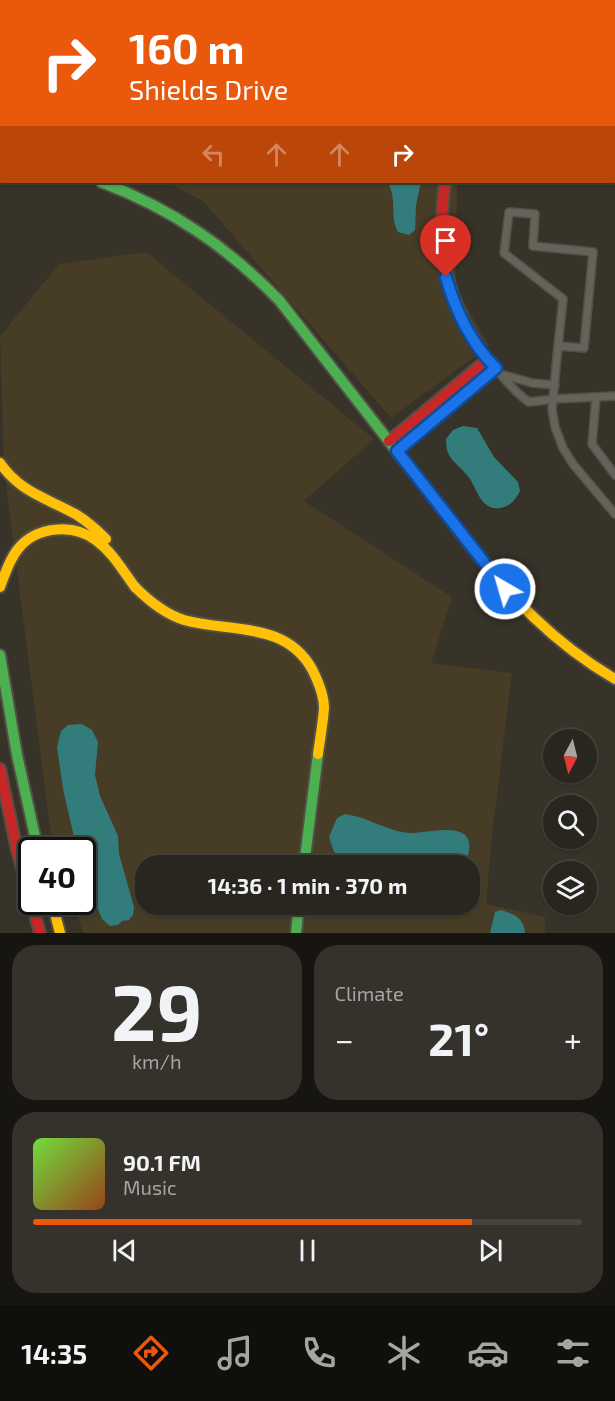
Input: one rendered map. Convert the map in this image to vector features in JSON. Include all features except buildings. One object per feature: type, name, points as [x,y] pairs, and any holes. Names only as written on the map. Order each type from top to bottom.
[{"type":"main road","points":[[104,183],[146,199],[172,213],[239,260],[279,300],[526,614],[584,661],[615,679]]},
{"type":"main road","points":[[389,441],[488,360],[461,316],[450,291],[443,264],[440,242],[445,183]]},
{"type":"main road","points":[[397,451],[500,372]]},
{"type":"main road","points":[[0,463],[6,472],[37,498],[66,509],[91,524],[113,546],[135,587]]},
{"type":"main road","points":[[0,587],[10,562],[19,548],[30,539],[46,530],[75,531],[92,537],[104,546],[135,587],[149,601],[167,613],[185,620],[274,634],[288,642],[305,657],[321,687],[324,706],[305,855]]},
{"type":"main road","points":[[0,655],[16,755],[35,837]]},
{"type":"main road","points":[[0,769],[17,850],[40,933]]},
{"type":"main road","points":[[55,915],[60,933]]},
{"type":"main road","points":[[296,933],[298,915]]},
{"type":"street","points":[[558,346],[584,348],[592,252],[533,246],[535,214],[509,212],[504,253],[563,299],[558,346],[554,399],[552,409],[555,427],[563,448],[573,464],[615,514]]},
{"type":"street","points":[[488,360],[518,395],[529,402],[615,396]]},
{"type":"street","points":[[500,372],[532,383],[555,385]]},
{"type":"street","points":[[596,397],[592,444],[615,475]]},
{"type":"shaded area","points":[[168,183],[457,183],[456,288],[489,346],[391,418],[203,201]]},
{"type":"shaded area","points":[[146,252],[374,439],[304,501],[452,597],[431,663],[512,673],[486,904],[545,917],[545,933],[83,933],[77,915],[96,915],[96,837],[53,837],[50,828],[4,469],[0,336],[59,264]]},
{"type":"water","points":[[388,183],[421,183],[416,205],[415,230],[409,235],[398,232],[395,226]]},
{"type":"water","points":[[463,426],[477,428],[494,457],[518,482],[520,491],[507,506],[493,508],[487,506],[470,479],[449,455],[446,439],[453,430]]},
{"type":"water","points":[[82,724],[92,730],[98,742],[95,775],[100,796],[118,836],[119,854],[134,907],[133,915],[129,920],[122,921],[118,925],[110,926],[102,919],[96,904],[96,837],[74,837],[63,789],[57,747],[61,731],[68,725]]},
{"type":"water","points":[[345,814],[411,833],[454,830],[467,838],[469,842],[468,855],[338,855],[334,852],[329,837],[337,818]]},
{"type":"water","points":[[501,910],[518,917],[525,933],[490,933],[495,912]]},
{"type":"traffic: fast","points":[[103,183],[151,204],[197,231],[239,263],[279,300],[469,544]]},
{"type":"traffic: fast","points":[[0,655],[17,755],[35,837]]},
{"type":"traffic: fast","points":[[305,855],[318,754]]},
{"type":"traffic: fast","points":[[296,933],[298,915]]},
{"type":"traffic: slow","points":[[0,463],[26,488],[77,515],[106,539]]},
{"type":"traffic: slow","points":[[0,587],[18,549],[35,536],[56,530],[77,531],[97,541],[113,557],[135,587]]},
{"type":"traffic: slow","points":[[469,544],[535,619],[572,650],[615,679]]},
{"type":"traffic: slow","points":[[135,587],[158,606],[184,620],[255,631],[287,643],[301,654],[312,669],[323,698],[324,714],[318,754]]},
{"type":"traffic: slow","points":[[55,915],[60,933]]},
{"type":"traffic: jam","points":[[389,441],[487,360],[462,317],[447,275],[442,231],[445,183]]},
{"type":"traffic: jam","points":[[397,451],[496,368]]},
{"type":"traffic: jam","points":[[0,769],[17,850],[40,933]]},
{"type":"route","points":[[446,277],[461,316],[481,352],[496,368],[397,451],[505,589]]}]
